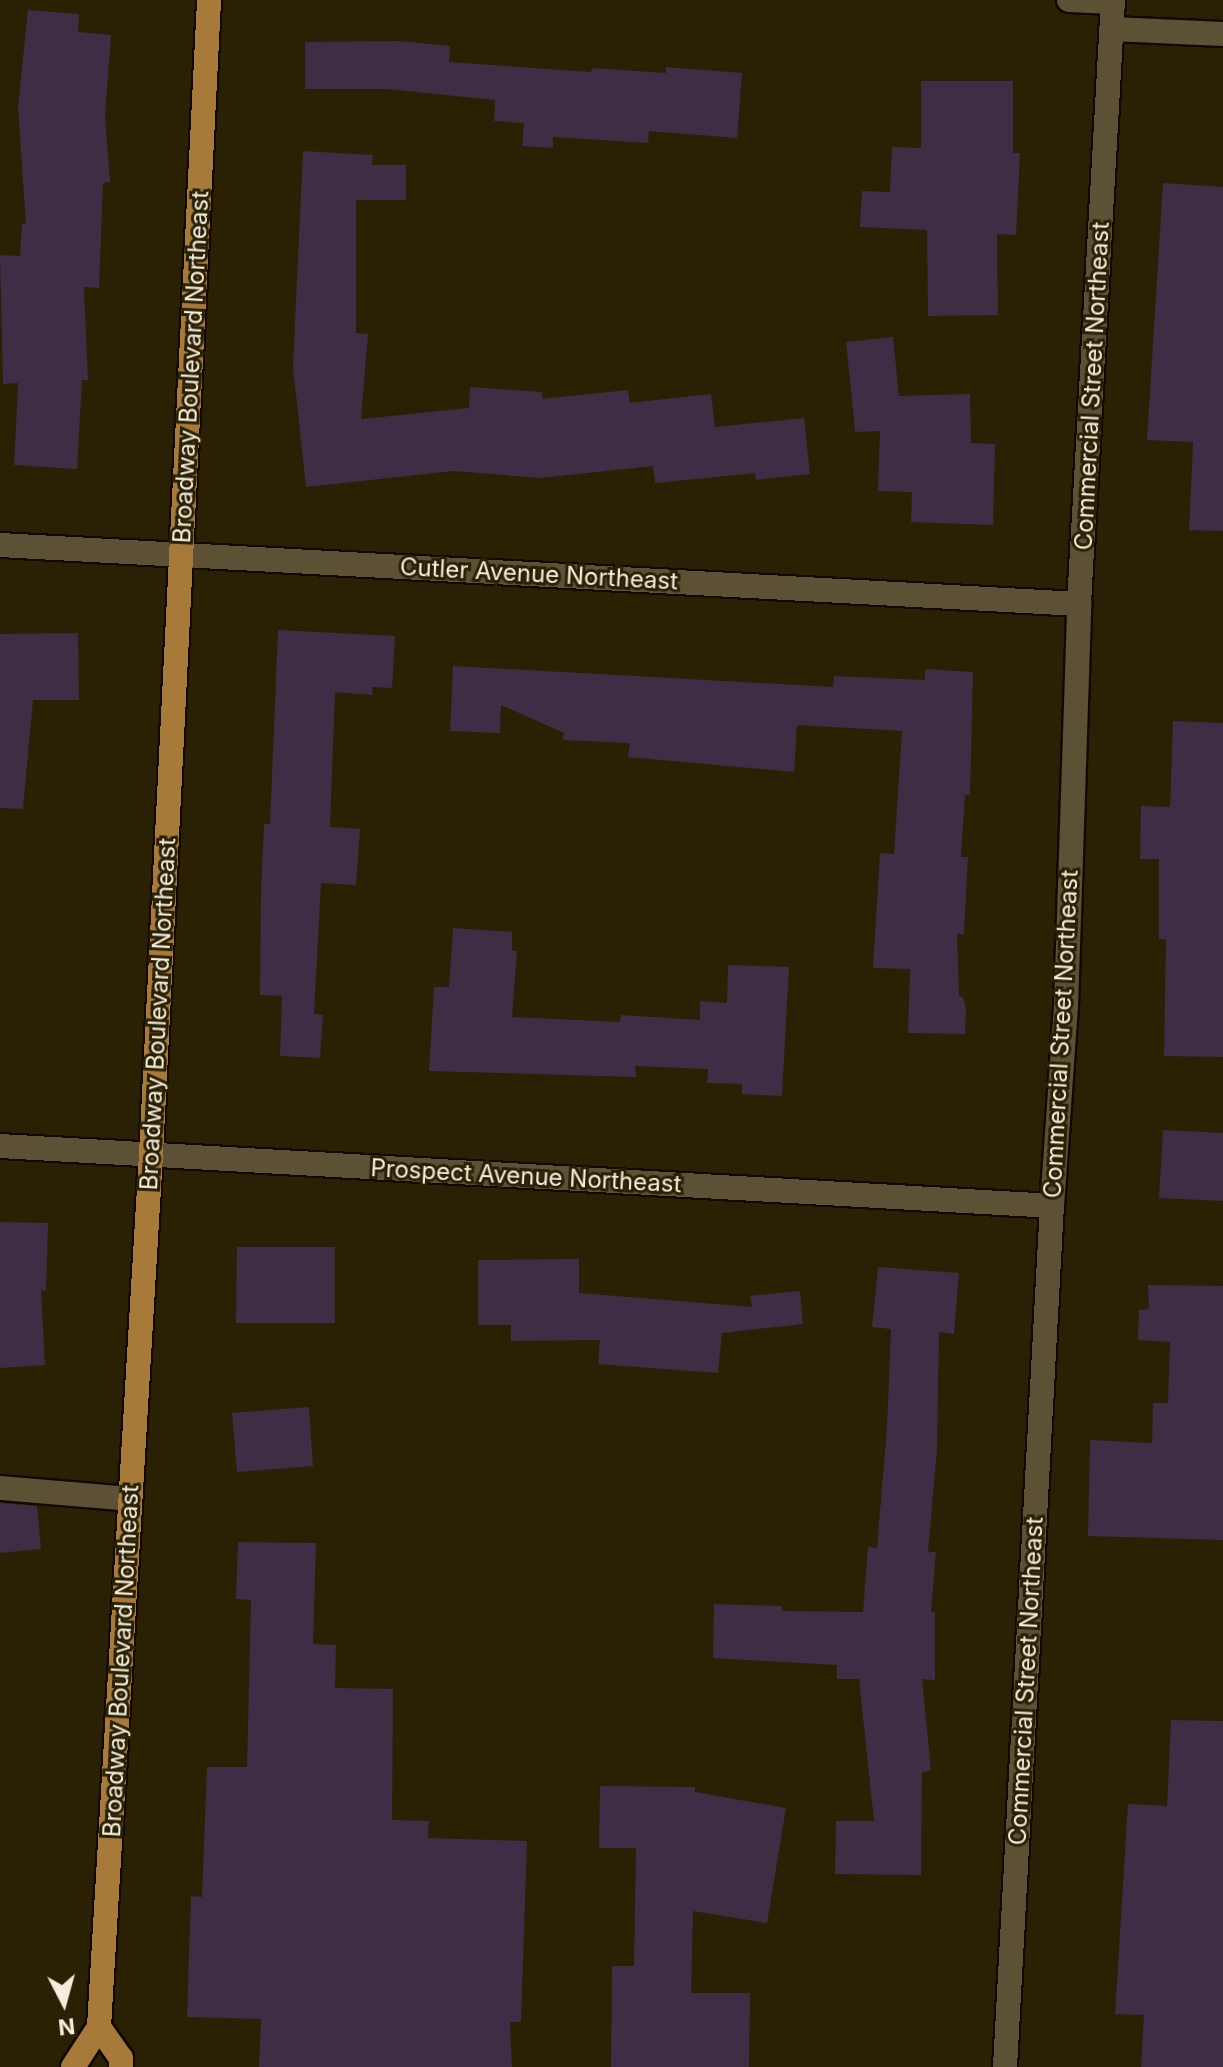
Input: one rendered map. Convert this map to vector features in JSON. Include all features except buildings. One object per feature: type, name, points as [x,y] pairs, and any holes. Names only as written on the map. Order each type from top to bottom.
[{"type":"main road","name":"Broadway Boulevard Northeast","points":[[73,2067],[99,2027],[151,1154],[209,0]]},
{"type":"main road","points":[[99,2027],[121,2058],[121,2067]]},
{"type":"street","points":[[1069,0],[1113,1]]},
{"type":"street","name":"Commercial Street Northeast","points":[[1005,2067],[1052,1206],[1066,1006],[1079,604],[1113,1]]},
{"type":"street","points":[[1112,29],[1223,34]]},
{"type":"street","name":"Cutler Avenue Northeast","points":[[0,545],[1079,604]]},
{"type":"street","name":"Prospect Avenue Northeast","points":[[0,1146],[1052,1206]]},
{"type":"street","points":[[0,1488],[130,1499]]}]
